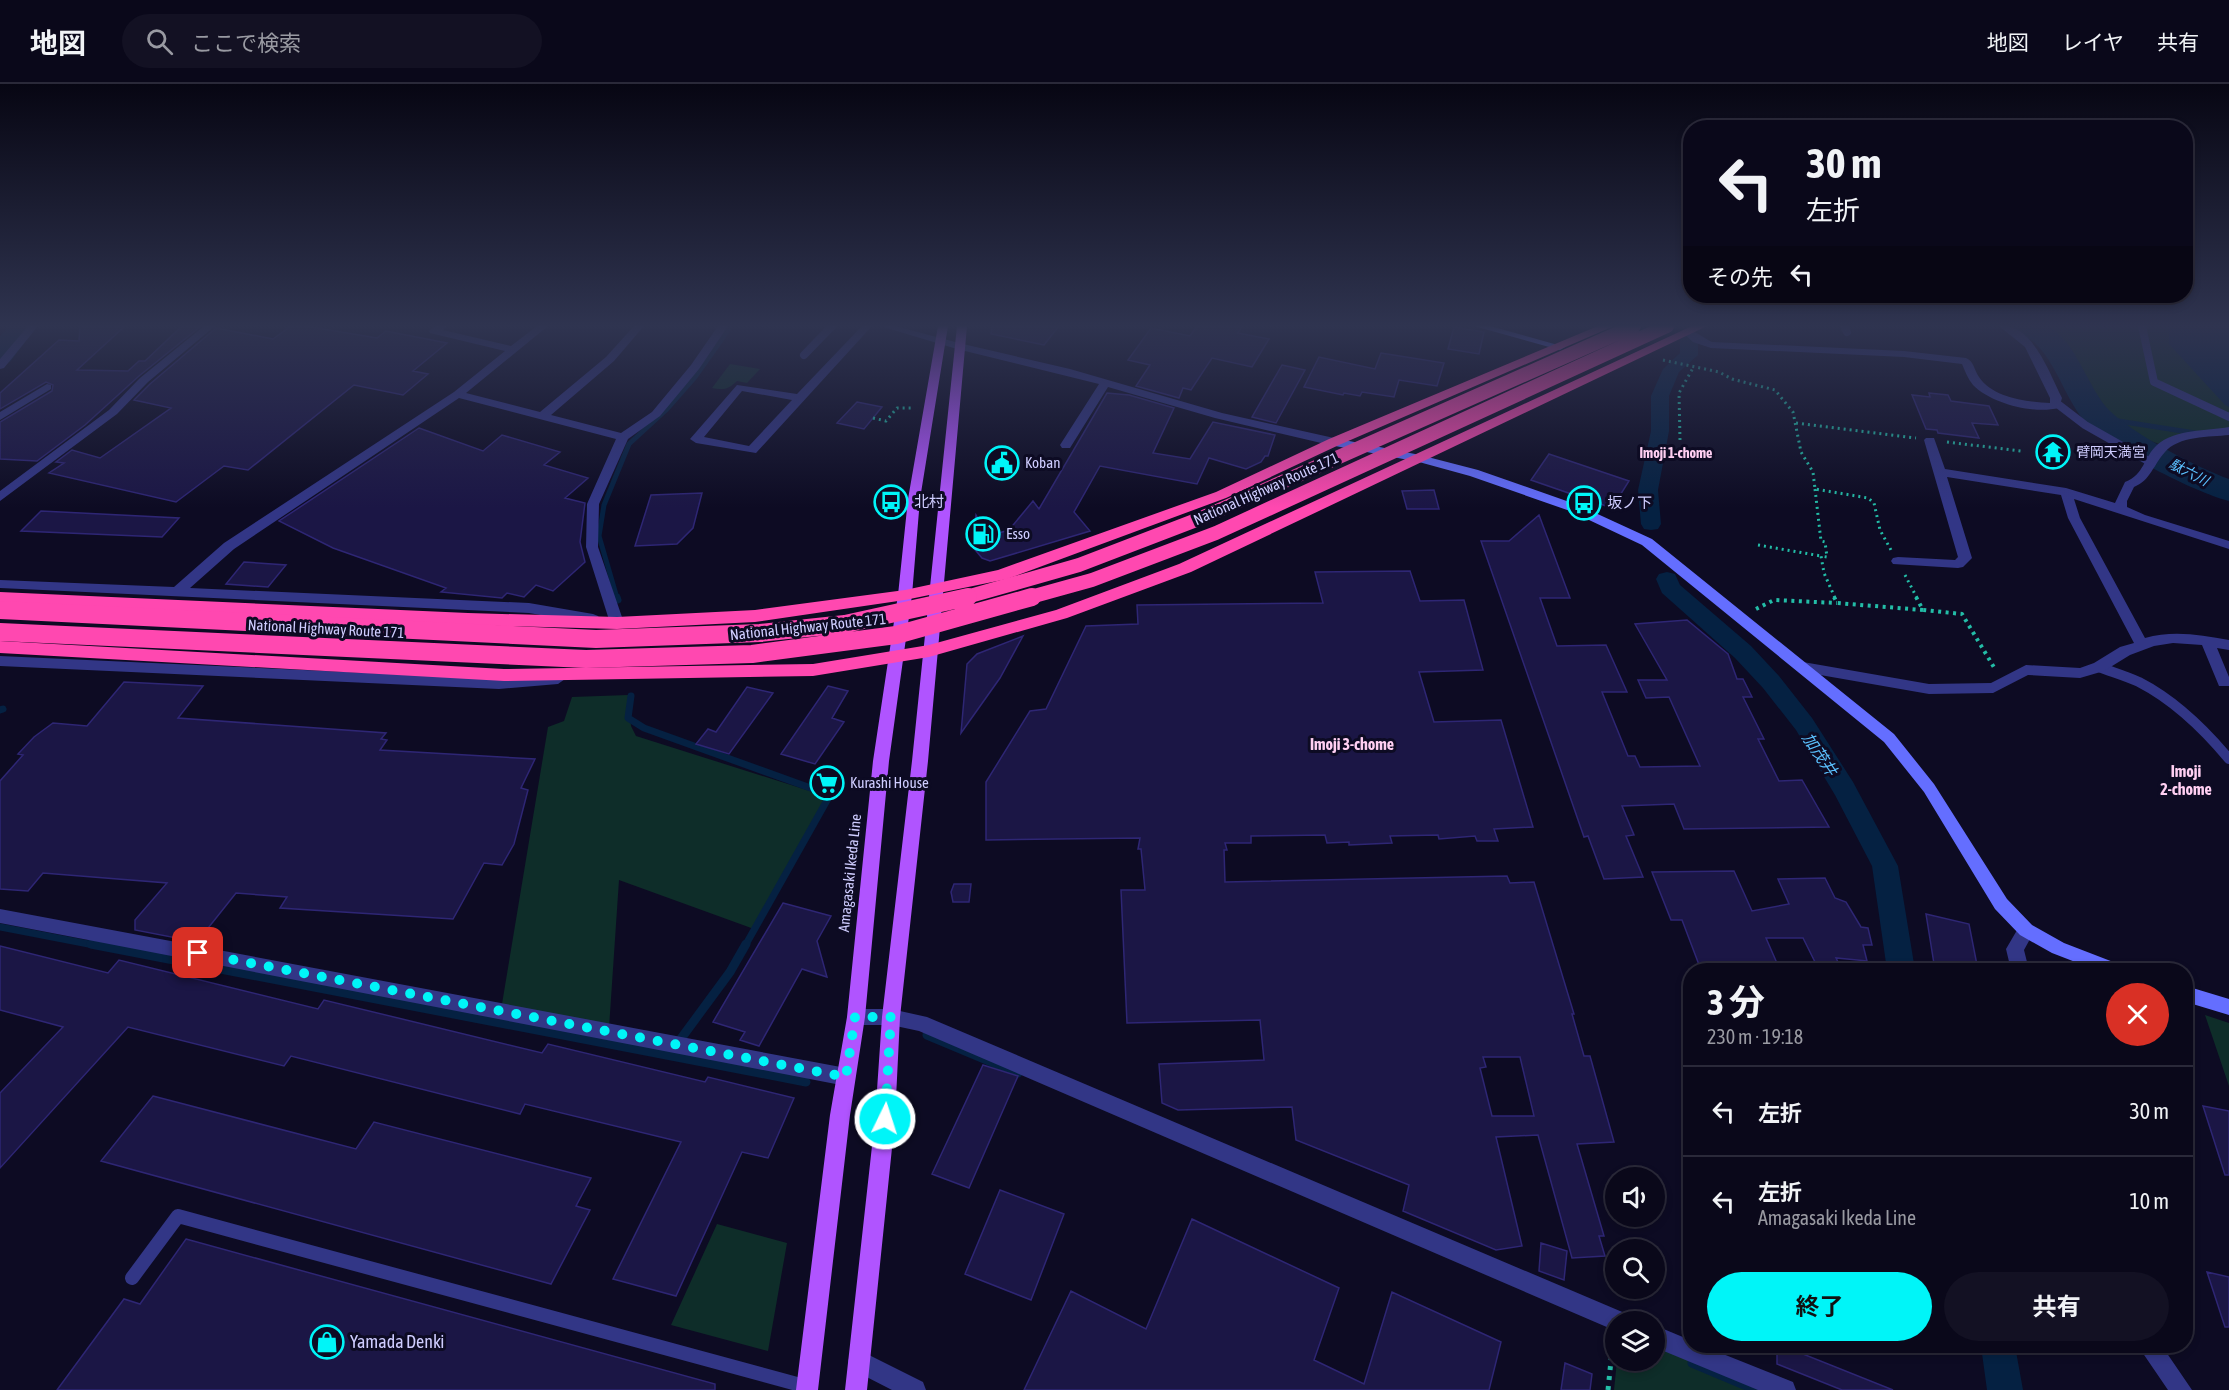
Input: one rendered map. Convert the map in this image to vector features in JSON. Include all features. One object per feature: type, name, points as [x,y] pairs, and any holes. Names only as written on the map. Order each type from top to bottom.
[{"type":"highway","points":[[0,597],[183,598],[468,619],[617,623],[755,616],[905,595],[1001,575],[1091,544],[1221,495],[1334,442],[1465,387]]},
{"type":"highway","name":"National Highway Route 171","points":[[0,610],[596,639],[760,633],[845,624],[950,602],[1102,557],[1199,519],[1497,387]]},
{"type":"highway","name":"National Highway Route 171","points":[[0,632],[586,658],[752,654],[896,635],[1092,580],[1216,533],[1534,387]]},
{"type":"highway","points":[[0,647],[504,675],[813,670],[896,657],[929,651],[1061,614],[1185,568],[1571,387]]},
{"type":"main road","name":"Amagasaki Ikeda Line","points":[[807,1389],[855,1017],[881,761],[905,595],[914,499],[933,387]]},
{"type":"main road","points":[[856,1390],[885,1119],[891,1017],[920,761],[929,651],[957,387]]},
{"type":"street","points":[[0,417],[37,399],[47,387]]},
{"type":"street","points":[[0,497],[113,412],[137,387]]},
{"type":"street","points":[[0,584],[183,598],[229,546],[467,387]]},
{"type":"street","points":[[541,417],[577,387]]},
{"type":"street","points":[[617,623],[592,547],[593,504],[623,437],[656,414],[678,387]]},
{"type":"street","points":[[799,398],[741,387],[696,439],[752,450],[809,387]]},
{"type":"street","points":[[1067,437],[1102,387]]},
{"type":"street","points":[[1119,387],[1219,416],[1420,459],[1529,492],[1617,527],[1647,542],[1889,738],[1929,788],[2001,904],[2026,930],[2058,948],[2097,963]]},
{"type":"street","points":[[1984,387],[1994,394],[2042,407],[2055,406],[2056,398],[2050,387]]},
{"type":"street","points":[[459,394],[623,437]]},
{"type":"street","points":[[2121,509],[2121,501],[2129,485],[2141,480],[2155,458],[2175,439],[2229,431]]},
{"type":"street","points":[[1898,561],[1958,564],[1965,558],[1942,472],[1930,440]]},
{"type":"street","points":[[1942,472],[2066,492],[2121,509],[2140,518],[2229,545]]},
{"type":"street","points":[[2066,492],[2074,518],[2142,645]]},
{"type":"street","points":[[1803,667],[1929,689],[1993,688],[2026,670],[2080,673],[2099,667],[2125,651],[2153,640],[2207,641],[2229,645]]},
{"type":"street","points":[[2207,641],[2224,682]]},
{"type":"street","points":[[0,661],[499,684],[633,672]]},
{"type":"street","points":[[0,916],[846,1077]]},
{"type":"street","points":[[2018,963],[2015,949],[2026,930]]},
{"type":"street","points":[[2193,996],[2229,1007]]},
{"type":"street","points":[[855,1017],[891,1017],[921,1023],[1605,1323]]},
{"type":"street","points":[[1665,1341],[1683,1348]]},
{"type":"street","points":[[1695,1353],[1785,1390]]},
{"type":"street","points":[[2154,1353],[2181,1390]]},
{"type":"street","points":[[859,1361],[915,1390]]},
{"type":"lane","points":[[2165,387],[2229,417]]},
{"type":"lane","points":[[2055,402],[2085,425],[2155,458]]},
{"type":"lane","points":[[2099,667],[2140,682],[2157,694],[2209,735],[2229,759]]},
{"type":"lane","points":[[132,1278],[178,1216],[807,1389]]},
{"type":"path","points":[[1680,440],[1679,393],[1682,387]]},
{"type":"path","points":[[1758,545],[1827,557],[1825,542],[1821,541],[1813,472],[1801,452],[1796,423],[1786,400],[1775,390],[1765,387]]},
{"type":"path","points":[[873,418],[886,421],[897,408],[912,408]]},
{"type":"path","points":[[1796,423],[2021,451]]},
{"type":"path","points":[[1815,489],[1868,498],[1874,503],[1880,530],[1923,610]]},
{"type":"path","points":[[1821,556],[1824,573],[1837,603]]},
{"type":"path","points":[[1740,616],[1774,600],[1962,614],[2004,682]]},
{"type":"path","points":[[1608,1390],[1611,1371]]},
{"type":"green space","points":[[713,387],[729,387],[725,389]]},
{"type":"green space","points":[[2085,387],[2229,387],[2229,430],[2159,444],[2132,434],[2108,416]]},
{"type":"green space","points":[[628,695],[631,726],[636,736],[832,798],[754,929],[619,880],[609,1028],[502,1004],[548,727],[564,721],[572,697]]},
{"type":"green space","points":[[2205,1015],[2229,1023],[2229,1086]]},
{"type":"green space","points":[[717,1224],[787,1243],[768,1351],[671,1325]]},
{"type":"green space","points":[[1665,1348],[1762,1390],[1614,1390],[1616,1371],[1665,1371]]},
{"type":"water","points":[[2208,387],[2229,387],[2229,407]]},
{"type":"building","points":[[7,387],[38,387],[0,409],[0,393]]},
{"type":"building","points":[[53,387],[127,387],[85,425],[37,461],[0,459],[0,422],[52,391]]},
{"type":"building","points":[[147,387],[352,387],[248,470],[224,466],[176,502],[49,473],[64,463],[56,462],[72,450],[100,458],[171,408],[134,400]]},
{"type":"building","points":[[364,387],[413,387],[403,395]]},
{"type":"building","points":[[1139,387],[1193,387],[1191,390],[1183,388],[1179,398]]},
{"type":"building","points":[[1269,387],[1296,387],[1276,423],[1252,417]]},
{"type":"building","points":[[1304,387],[1397,387],[1394,397],[1362,392],[1360,396],[1344,393],[1343,395]]},
{"type":"building","points":[[1107,393],[1129,395],[1174,408],[1153,453],[1190,459],[1213,422],[1275,435],[1268,456],[1246,469],[1209,458],[1197,484],[1100,466],[1074,512],[1090,531],[990,561],[982,558],[972,546],[976,515],[988,536],[1009,530],[1033,501],[1039,509]]},
{"type":"building","points":[[1929,393],[1948,395],[1951,401],[1989,406],[1998,425],[1972,423],[1979,438],[1938,433],[1937,430],[1926,429],[1912,395],[1930,397]]},
{"type":"building","points":[[857,402],[882,407],[864,429],[837,423]]},
{"type":"building","points":[[419,428],[483,451],[502,435],[560,452],[544,465],[588,478],[565,498],[585,503],[580,542],[585,562],[553,591],[536,585],[524,597],[507,593],[502,598],[441,592],[446,588],[333,548],[279,521]]},
{"type":"building","points":[[1549,454],[1629,481],[1612,508],[1531,480]]},
{"type":"building","points":[[1434,490],[1439,509],[1407,509],[1402,491]]},
{"type":"building","points":[[702,493],[693,528],[677,544],[635,546],[651,495]]},
{"type":"building","points":[[41,511],[179,518],[162,537],[21,531]]},
{"type":"building","points":[[1539,515],[1570,598],[1540,598],[1557,646],[1606,645],[1627,692],[1602,692],[1628,756],[1635,756],[1640,767],[1700,766],[1669,697],[1646,698],[1638,680],[1667,680],[1635,624],[1687,620],[1728,654],[1737,679],[1743,679],[1752,697],[1743,697],[1764,739],[1758,739],[1779,781],[1802,780],[1829,827],[1684,829],[1674,804],[1622,806],[1634,835],[1626,836],[1643,877],[1604,879],[1588,836],[1584,837],[1481,541],[1509,541]]},
{"type":"building","points":[[244,562],[286,565],[268,587],[226,584]]},
{"type":"building","points":[[1410,571],[1420,601],[1464,600],[1483,670],[1419,672],[1434,722],[1501,720],[1533,827],[1494,829],[1498,841],[1477,841],[1475,836],[1439,839],[1438,835],[1390,836],[1392,843],[1349,845],[1349,842],[1327,843],[1325,835],[1251,836],[1251,843],[1225,843],[1227,850],[1224,850],[1225,882],[1507,876],[1510,883],[1534,882],[1574,1014],[1572,1014],[1584,1056],[1590,1056],[1614,1142],[1577,1144],[1604,1236],[1599,1236],[1605,1256],[1572,1258],[1538,1135],[1496,1137],[1522,1246],[1496,1250],[1403,1211],[1409,1185],[1296,1140],[1292,1107],[1178,1110],[1162,1103],[1159,1064],[1264,1060],[1260,1020],[1127,1023],[1121,890],[1145,890],[1141,849],[1138,849],[1140,838],[986,840],[986,782],[1030,711],[1046,709],[1086,626],[1138,624],[1137,605],[1323,603],[1315,572]],"holes":[[[1483,1057],[1520,1057],[1534,1116],[1492,1116],[1480,1068],[1486,1067]]]},
{"type":"building","points":[[1023,636],[1000,678],[961,733],[967,664],[977,654]]},
{"type":"building","points":[[124,682],[203,686],[178,718],[386,733],[381,739],[387,740],[380,750],[535,759],[521,788],[528,790],[514,844],[502,865],[484,863],[453,919],[280,908],[287,897],[236,893],[197,942],[135,930],[135,920],[167,883],[43,873],[28,891],[0,889],[0,781],[23,755],[18,754],[34,737],[53,723],[87,726]]},
{"type":"building","points":[[828,686],[848,691],[832,718],[844,722],[815,764],[781,754]]},
{"type":"building","points":[[747,687],[773,693],[729,754],[696,744],[708,729],[716,732]]},
{"type":"building","points":[[1734,871],[1752,911],[1789,904],[1778,879],[1825,878],[1835,898],[1846,902],[1861,927],[1868,928],[1872,945],[1863,945],[1867,961],[1836,958],[1838,963],[1816,963],[1803,938],[1766,938],[1777,963],[1698,963],[1682,920],[1671,920],[1652,872]]},
{"type":"building","points":[[954,884],[971,884],[969,902],[953,902],[951,892]]},
{"type":"building","points":[[783,903],[831,916],[817,941],[827,977],[802,969],[759,1046],[740,1040],[745,1032],[713,1022]]},
{"type":"building","points":[[1926,914],[1969,924],[1977,963],[1934,963]]},
{"type":"building","points":[[0,946],[108,973],[119,960],[318,1009],[324,1000],[542,1053],[548,1044],[705,1082],[708,1077],[794,1098],[768,1158],[742,1152],[676,1296],[613,1279],[681,1142],[525,1104],[520,1114],[291,1056],[284,1066],[128,1027],[0,1168],[0,1093],[63,1027],[0,1010]]},
{"type":"building","points":[[983,1065],[1018,1076],[969,1188],[932,1174]]},
{"type":"building","points":[[153,1096],[356,1149],[374,1122],[591,1178],[576,1206],[590,1210],[551,1284],[101,1161]]},
{"type":"building","points":[[2203,1106],[2229,1111],[2229,1175],[2225,1175]]},
{"type":"building","points":[[1000,1190],[1064,1214],[1031,1300],[965,1274]]},
{"type":"building","points":[[1192,1219],[1339,1288],[1314,1360],[1364,1384],[1392,1292],[1501,1342],[1489,1390],[1024,1390],[1071,1291],[1146,1329]]},
{"type":"building","name":"Yamada Denki","points":[[186,1239],[715,1384],[715,1390],[57,1390],[124,1299],[140,1304]]},
{"type":"building","points":[[1541,1243],[1567,1251],[1564,1280],[1539,1271]]},
{"type":"building","points":[[2207,1272],[2229,1277],[2229,1327],[2225,1327]]},
{"type":"building","points":[[1777,1353],[1800,1353],[1893,1390],[1842,1390],[1777,1364]]},
{"type":"building","points":[[1565,1363],[1592,1374],[1590,1390],[1561,1390]]},
{"type":"waterway","points":[[617,598],[599,536],[604,505],[629,444],[666,410],[686,387]]},
{"type":"waterway","name":"加茂井","points":[[1651,524],[1648,490],[1660,431],[1660,396],[1663,387]]},
{"type":"waterway","name":"駄六川","points":[[2077,387],[2099,418],[2132,442],[2205,482],[2229,491]]},
{"type":"waterway","points":[[2099,418],[2195,433]]},
{"type":"waterway","name":"加茂井","points":[[1667,579],[1670,588],[1743,652],[1771,682],[1804,724],[1844,789],[1885,866],[1900,963]]},
{"type":"waterway","points":[[631,696],[628,718],[644,728],[830,795],[745,946]]},
{"type":"waterway","points":[[0,927],[99,946]]},
{"type":"waterway","points":[[91,944],[806,1082]]},
{"type":"waterway","points":[[677,1044],[730,972],[746,944]]},
{"type":"waterway","points":[[927,1035],[1018,1073]]},
{"type":"waterway","name":"加茂井","points":[[1999,1353],[2005,1390]]},
{"type":"waterway","points":[[1692,1363],[1756,1390]]},
{"type":"place","name":"臂岡天満宮","points":[[2053,452]]},
{"type":"place","name":"Koban","points":[[1002,463]]},
{"type":"place","name":"北村","points":[[891,502]]},
{"type":"place","name":"坂ノ下","points":[[1584,503]]},
{"type":"place","name":"Esso","points":[[983,534]]},
{"type":"place","name":"Kurashi House","points":[[827,783]]},
{"type":"place","name":"Yamada Denki","points":[[327,1342]]},
{"type":"district","name":"Imoji 1-chome","points":[[1676,453]]},
{"type":"district","name":"Imoji 3-chome","points":[[1352,744]]},
{"type":"district","name":"Imoji 2-chome","points":[[2186,780]]},
{"type":"route","points":[[198,953],[846,1077],[855,1017],[891,1017],[885,1119]]}]
